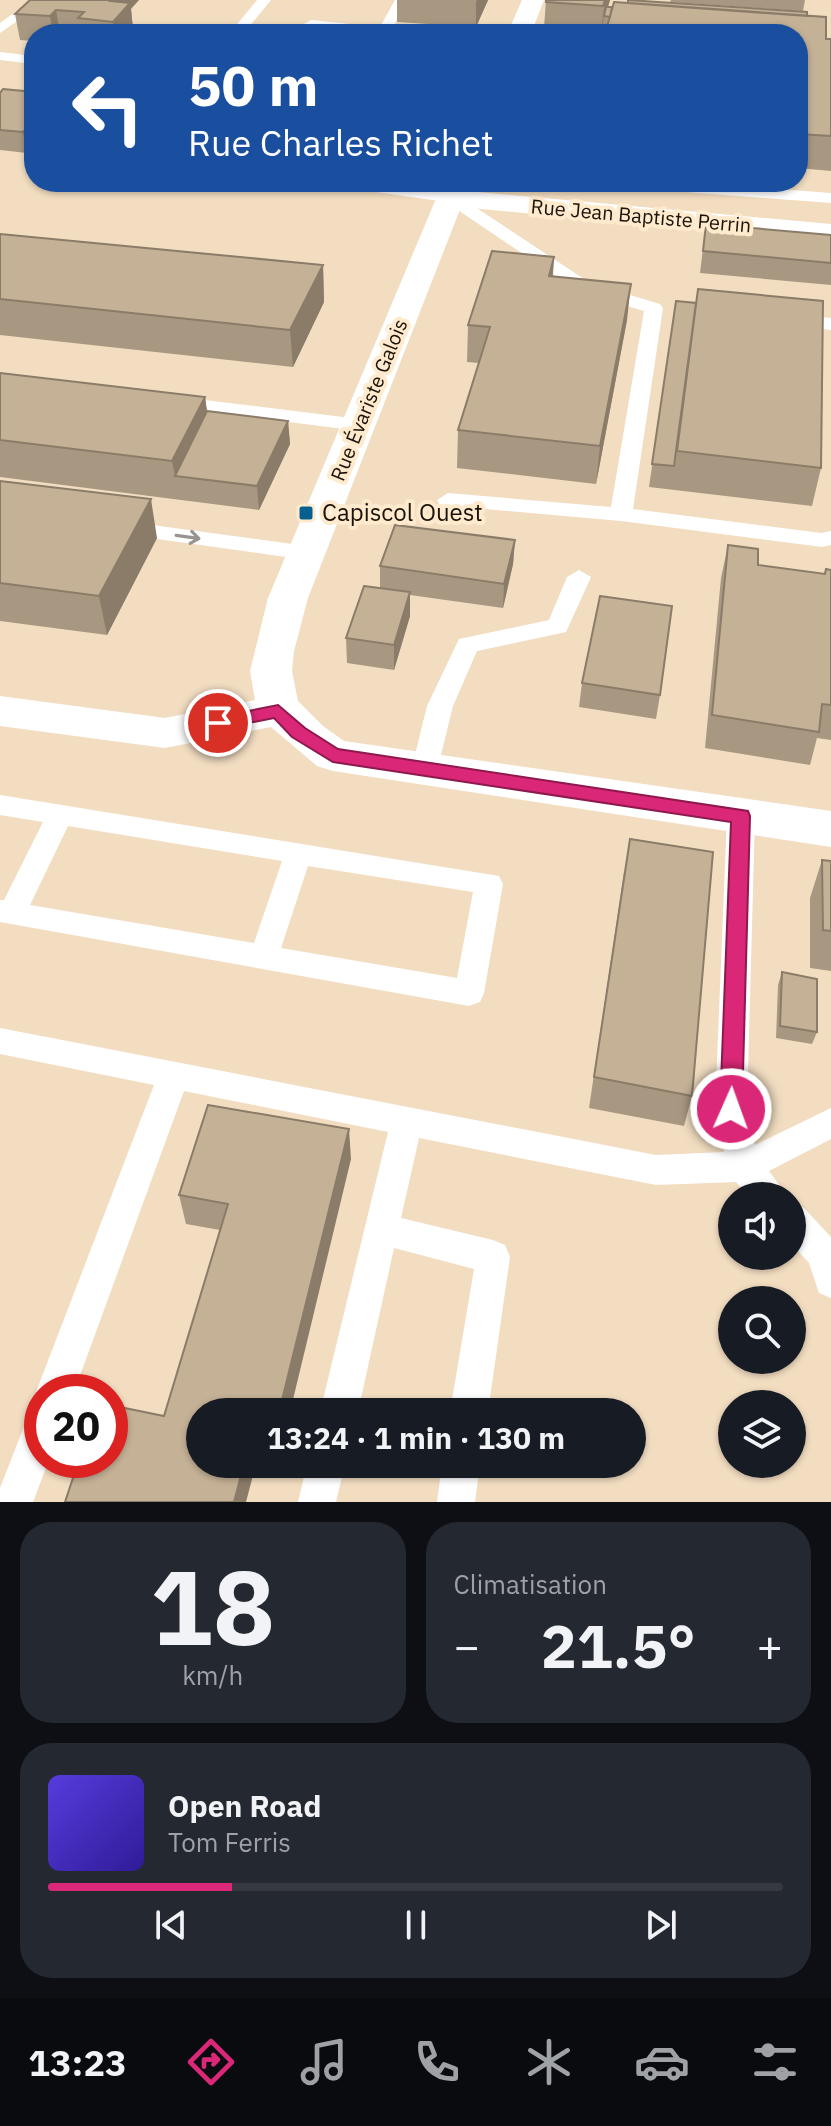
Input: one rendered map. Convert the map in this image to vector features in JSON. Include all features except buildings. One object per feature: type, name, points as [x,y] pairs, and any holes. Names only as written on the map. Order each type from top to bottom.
[{"type":"street","points":[[523,24],[533,0]]},
{"type":"street","name":"Rue Évariste Galois","points":[[278,711],[270,682],[272,652],[288,598],[453,192]]},
{"type":"street","name":"Rue Jean Baptiste Perrin","points":[[470,192],[739,225],[831,233]]},
{"type":"street","points":[[0,711],[165,733],[278,711],[298,733],[333,755],[424,771],[831,829]]},
{"type":"lane","points":[[0,29],[40,0]]},
{"type":"lane","points":[[244,24],[264,0]]},
{"type":"lane","points":[[388,24],[402,0]]},
{"type":"lane","points":[[0,56],[24,59]]},
{"type":"lane","points":[[457,192],[584,287],[661,309],[621,514]]},
{"type":"lane","points":[[732,192],[831,198]]},
{"type":"lane","points":[[739,225],[743,193]]},
{"type":"lane","points":[[772,319],[831,324]]},
{"type":"lane","points":[[156,400],[359,425]]},
{"type":"lane","points":[[448,500],[621,514],[822,540],[831,538]]},
{"type":"lane","points":[[107,526],[307,553]]},
{"type":"lane","points":[[424,771],[428,739],[444,688],[468,645],[558,626],[579,577]]},
{"type":"lane","points":[[0,805],[60,814],[299,852],[489,884],[469,993],[6,912],[60,814]]},
{"type":"lane","points":[[741,816],[731,1109],[743,1167],[757,1182]]},
{"type":"lane","points":[[264,956],[299,852]]},
{"type":"lane","points":[[0,1041],[406,1124],[656,1170],[743,1167],[831,1123]]},
{"type":"lane","points":[[62,1374],[173,1077]]},
{"type":"lane","points":[[342,1398],[406,1124]]},
{"type":"lane","points":[[382,1229],[493,1257],[471,1398]]},
{"type":"lane","points":[[806,1234],[825,1255],[831,1281]]},
{"type":"lane","points":[[14,1502],[24,1475]]},
{"type":"lane","points":[[317,1502],[323,1478]]},
{"type":"lane","points":[[456,1502],[459,1478]]},
{"type":"place","name":"Capiscol Ouest","points":[[306,513]]},
{"type":"route","points":[[218,723],[278,711],[298,733],[333,755],[741,816],[731,1109]]}]
